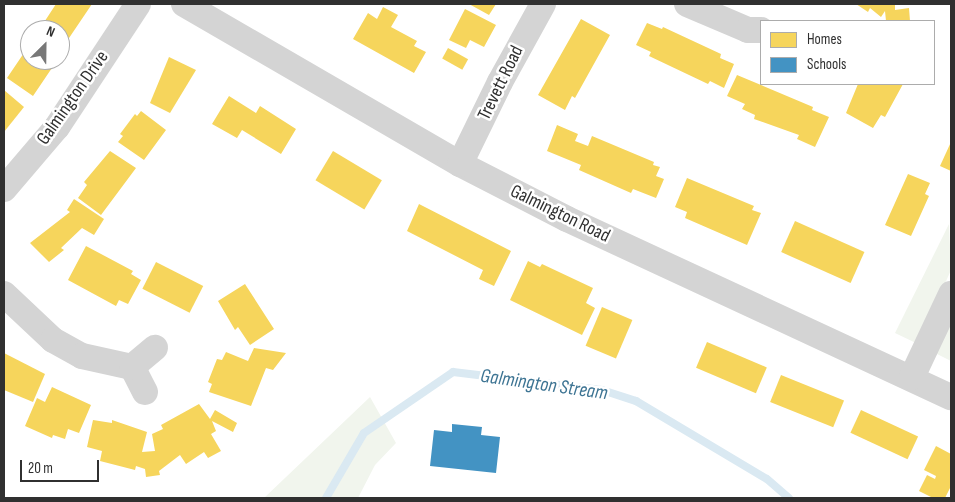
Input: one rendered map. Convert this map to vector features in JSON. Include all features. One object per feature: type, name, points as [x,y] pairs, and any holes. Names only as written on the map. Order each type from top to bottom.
[{"type":"street","name":"Galmington Drive","points":[[4,189],[57,127],[138,4]]},
{"type":"street","name":"Galmington Road","points":[[184,4],[460,164],[576,223],[912,377],[951,397]]},
{"type":"street","name":"Trevett Road","points":[[460,164],[500,82],[543,4]]},
{"type":"street","points":[[687,4],[748,30],[760,30]]},
{"type":"street","points":[[4,294],[53,340],[82,356],[132,367]]},
{"type":"street","points":[[912,377],[951,294]]},
{"type":"street","points":[[132,367],[155,348]]},
{"type":"street","points":[[132,367],[145,392]]},
{"type":"shaded area","points":[[949,224],[951,270],[918,344],[895,333]]},
{"type":"shaded area","points":[[951,318],[951,361],[935,353]]},
{"type":"shaded area","points":[[370,397],[396,443],[375,465],[358,498],[264,498]]},
{"type":"building: Homes","points":[[56,4],[92,4],[70,37],[70,20],[46,20]]},
{"type":"building: Homes","points":[[469,4],[496,4],[489,15]]},
{"type":"building: Homes","points":[[856,4],[895,4],[895,10],[909,8],[910,20],[886,20],[885,11],[881,17],[870,8],[868,12]]},
{"type":"building: Homes","points":[[383,7],[398,15],[391,27],[417,41],[414,46],[426,52],[414,73],[353,39],[368,13],[377,19]]},
{"type":"building: Homes","points":[[465,9],[496,25],[484,47],[470,40],[466,48],[449,40]]},
{"type":"building: Homes","points":[[581,19],[610,35],[575,98],[572,96],[565,110],[538,95]]},
{"type":"building: Homes","points":[[647,23],[662,29],[663,27],[721,54],[720,58],[734,64],[724,88],[710,81],[708,84],[649,56],[651,52],[636,45]]},
{"type":"building: Homes","points":[[448,48],[468,59],[462,70],[442,58]]},
{"type":"building: Homes","points":[[169,57],[196,70],[170,113],[150,103]]},
{"type":"building: Homes","points":[[20,59],[20,70],[51,70],[33,96],[7,78]]},
{"type":"building: Homes","points":[[737,75],[813,107],[812,110],[829,117],[815,147],[797,139],[799,135],[754,119],[755,115],[742,109],[745,104],[727,96]]},
{"type":"building: Homes","points":[[858,85],[902,85],[885,117],[881,115],[873,128],[846,113]]},
{"type":"building: Homes","points":[[4,90],[24,107],[4,132]]},
{"type":"building: Homes","points":[[229,96],[256,113],[260,106],[296,129],[281,154],[242,130],[237,138],[212,124]]},
{"type":"building: Homes","points":[[141,111],[166,130],[144,160],[118,142],[123,136],[120,134],[135,114],[137,116]]},
{"type":"building: Homes","points":[[557,125],[578,134],[575,141],[588,146],[592,136],[654,162],[653,165],[660,167],[656,176],[664,179],[656,198],[633,189],[631,193],[579,170],[581,165],[547,151]]},
{"type":"building: Homes","points":[[951,142],[951,171],[940,166]]},
{"type":"building: Homes","points":[[110,151],[136,168],[101,215],[78,198],[87,185],[84,182]]},
{"type":"building: Homes","points":[[333,151],[382,180],[364,210],[315,180]]},
{"type":"building: Homes","points":[[908,174],[930,183],[925,194],[929,196],[911,236],[885,225]]},
{"type":"building: Homes","points":[[687,178],[754,206],[752,210],[761,213],[747,245],[685,218],[687,212],[675,207]]},
{"type":"building: Homes","points":[[74,199],[104,219],[94,235],[82,228],[61,248],[64,250],[49,262],[30,243],[70,212],[67,210]]},
{"type":"building: Homes","points":[[419,204],[511,251],[494,286],[479,279],[483,270],[407,231]]},
{"type":"building: Homes","points":[[795,221],[864,252],[851,283],[781,252]]},
{"type":"building: Homes","points":[[86,246],[133,271],[131,274],[141,280],[128,304],[119,300],[116,306],[68,280]]},
{"type":"building: Homes","points":[[528,261],[540,267],[542,264],[593,288],[586,303],[595,308],[582,335],[510,300]]},
{"type":"building: Homes","points":[[156,262],[203,286],[190,313],[142,289]]},
{"type":"building: Homes","points":[[245,284],[274,329],[250,345],[238,327],[235,330],[218,301]]},
{"type":"building: Homes","points":[[602,307],[632,320],[616,359],[586,346]]},
{"type":"building: Homes","points":[[707,342],[767,367],[756,393],[696,368]]},
{"type":"building: Homes","points":[[254,348],[286,353],[273,370],[266,368],[251,406],[209,392],[212,384],[208,382],[217,359],[222,360],[226,352],[248,361]]},
{"type":"building: Homes","points":[[4,353],[45,374],[33,402],[4,390]]},
{"type":"building: Homes","points":[[781,375],[844,400],[833,427],[770,402]]},
{"type":"building: Homes","points":[[52,387],[91,405],[79,433],[68,429],[65,439],[53,435],[52,438],[25,426],[37,398],[45,402]]},
{"type":"building: Homes","points":[[199,404],[210,419],[215,410],[237,423],[233,432],[212,421],[216,431],[211,434],[221,451],[208,458],[204,452],[186,464],[180,455],[159,471],[160,475],[146,477],[145,469],[136,466],[135,470],[100,461],[102,451],[87,447],[93,420],[112,423],[112,420],[147,432],[142,452],[155,451],[152,434],[163,429],[161,425]]},
{"type":"building: Homes","points":[[861,410],[918,437],[908,459],[850,433]]},
{"type":"building: Homes","points":[[936,446],[951,454],[951,486],[945,498],[933,498],[919,491],[927,475],[935,479],[936,476],[924,470]]},
{"type":"building: Schools","points":[[452,424],[482,427],[481,435],[500,437],[496,473],[430,466],[434,430],[452,432]]},
{"type":"waterway","name":"Galmington Stream","points":[[326,498],[364,433],[453,372],[602,390],[636,401],[767,479],[789,498]]}]
